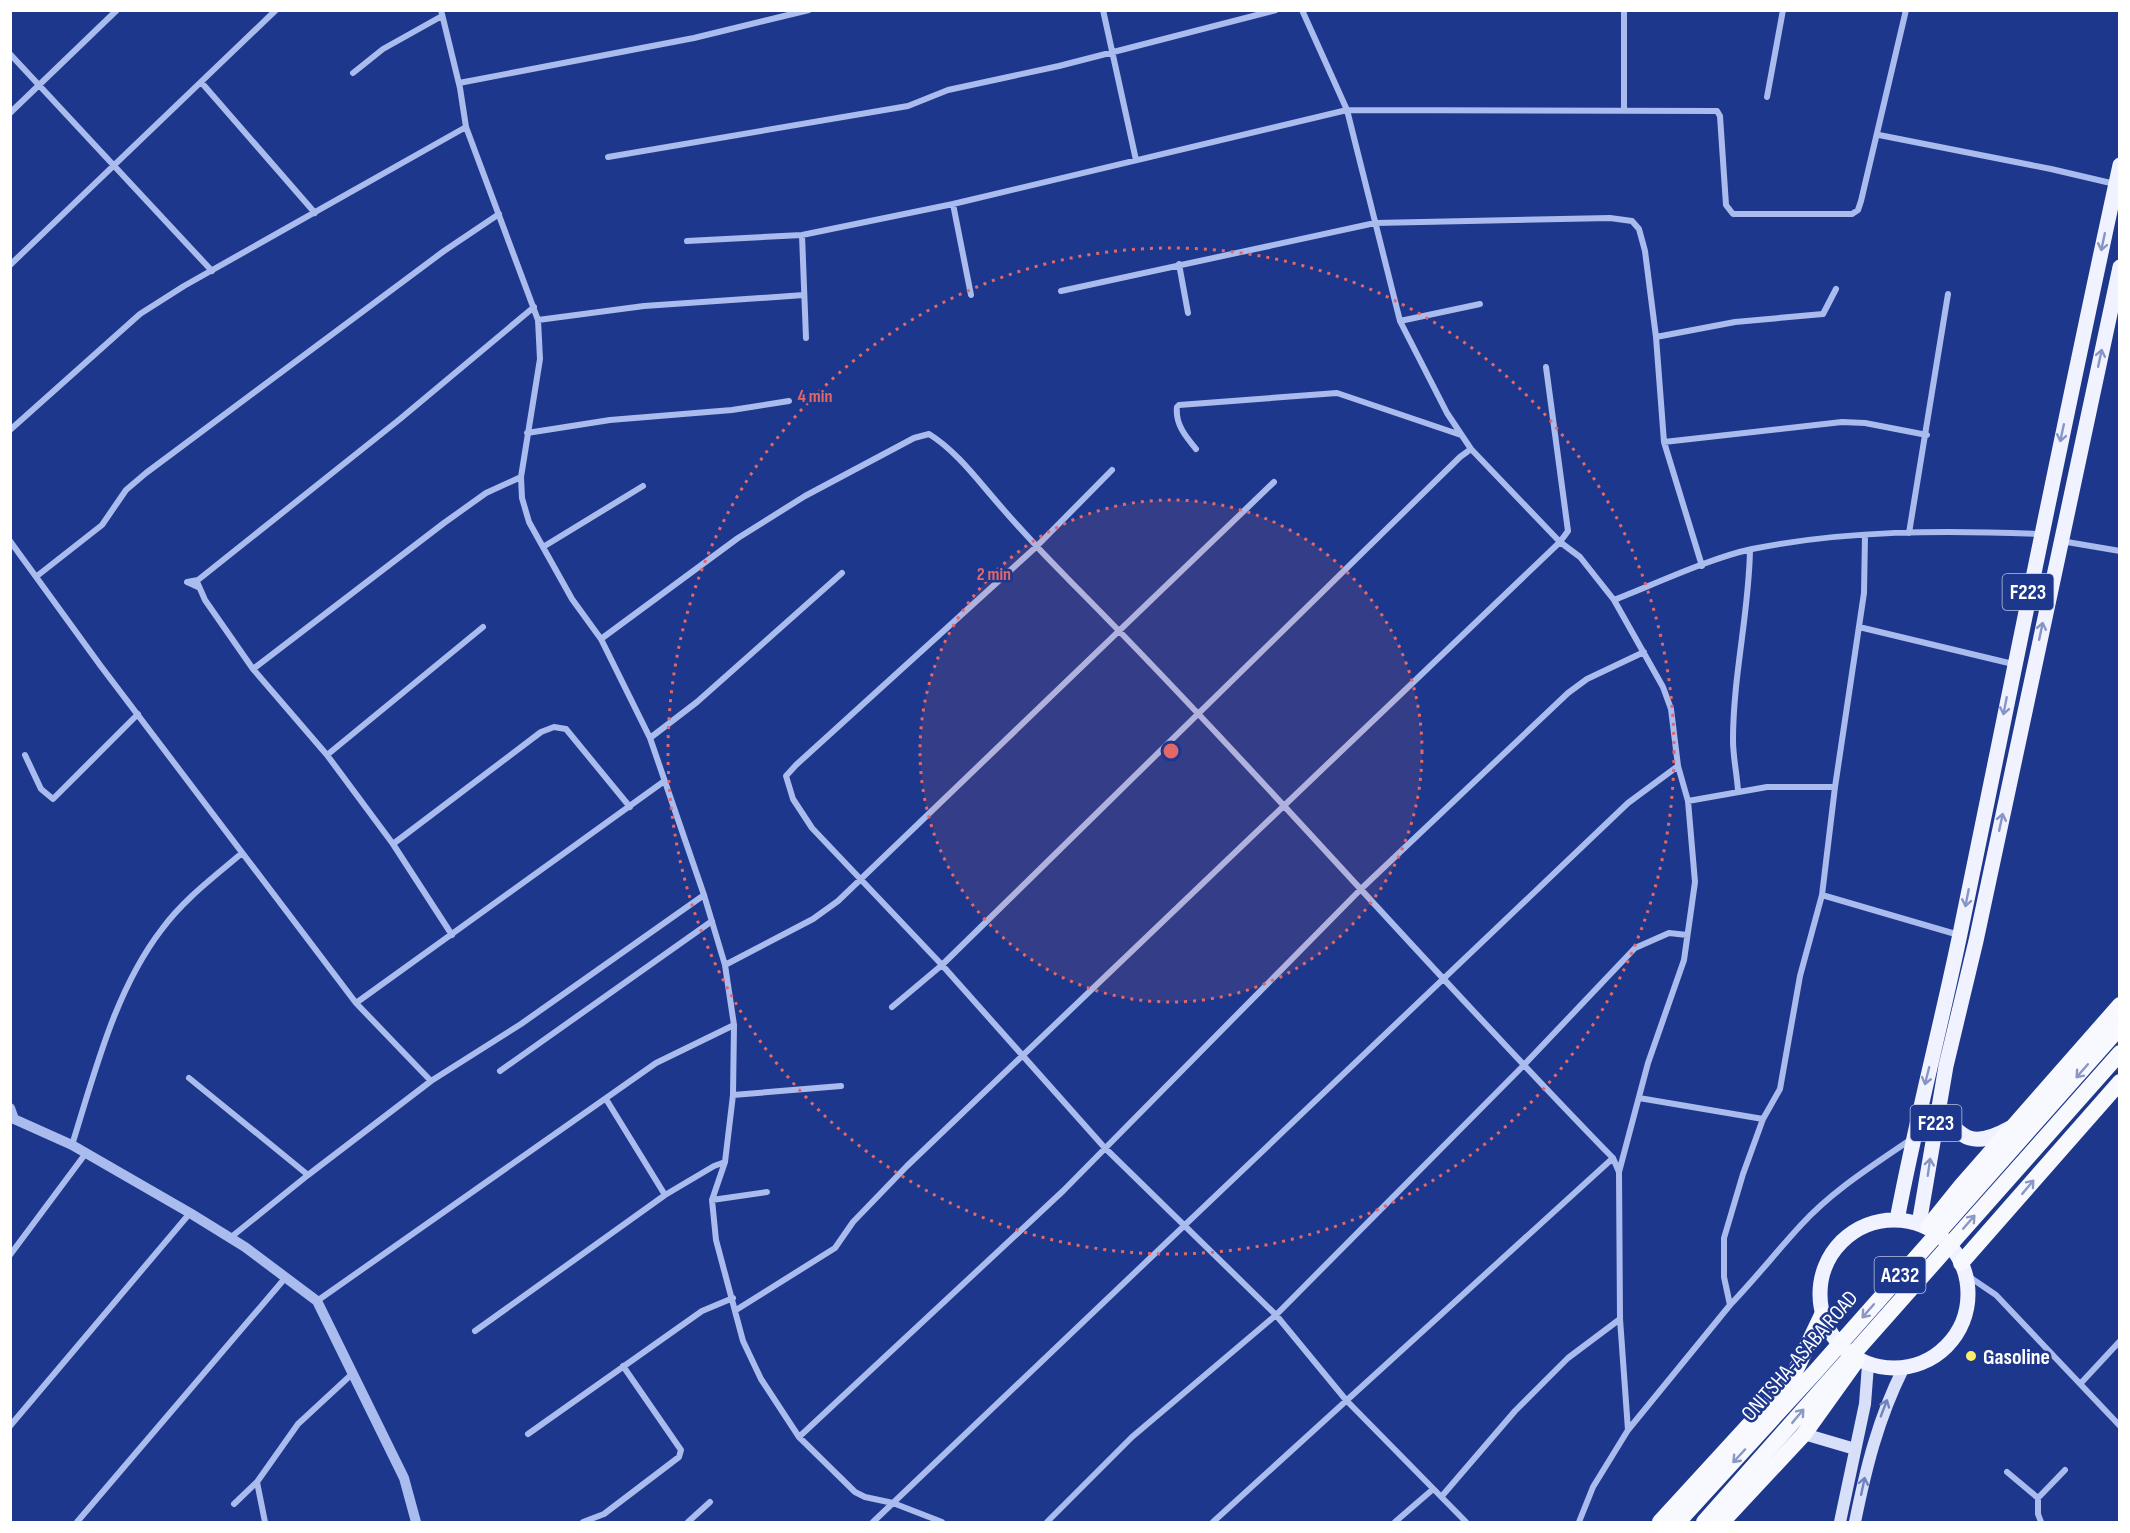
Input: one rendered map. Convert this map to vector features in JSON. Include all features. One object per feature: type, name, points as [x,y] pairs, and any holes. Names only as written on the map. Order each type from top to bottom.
[{"type":"highway","points":[[1924,1226],[2120,1005]]},
{"type":"highway","name":"ONITSHA-ASABA ROAD","points":[[1678,1522],[1815,1372],[2120,1026]]},
{"type":"highway","name":"A232","points":[[1704,1522],[2120,1053]]},
{"type":"highway","points":[[1963,1268],[2120,1082]]},
{"type":"highway","points":[[1660,1522],[1792,1378],[1822,1315]]},
{"type":"highway","points":[[1722,1522],[1804,1434],[1863,1362]]},
{"type":"main road","name":"F223","points":[[1896,1220],[1960,936],[2040,534],[2120,165]]},
{"type":"main road","name":"F223","points":[[1924,1226],[1939,1110],[2119,272]]},
{"type":"main road","points":[[1941,1019],[1957,1022]]},
{"type":"main road","points":[[1939,1110],[1963,1137],[1980,1141],[2015,1125]]},
{"type":"main road","points":[[1896,1220],[1924,1226],[1948,1243],[1963,1268],[1968,1297],[1959,1330],[1935,1356],[1903,1369],[1863,1362],[1832,1336],[1822,1315],[1821,1280],[1835,1249],[1862,1227],[1896,1220]]},
{"type":"main road","points":[[1840,1522],[1865,1404],[1863,1362]]},
{"type":"main road","points":[[1855,1522],[1870,1449],[1885,1406],[1903,1369]]},
{"type":"main road","points":[[1804,1434],[1855,1449]]},
{"type":"street","points":[[10,113],[117,10]]},
{"type":"street","points":[[10,265],[276,10]]},
{"type":"street","points":[[459,83],[694,38],[809,10]]},
{"type":"street","points":[[1103,10],[1136,160]]},
{"type":"street","points":[[608,157],[908,106],[948,90],[1059,66],[1276,10]]},
{"type":"street","points":[[1302,10],[1347,110],[1400,321],[1447,413],[1471,449],[1560,542],[1580,557],[1614,600],[1668,699],[1678,766],[1688,801],[1695,882],[1684,960],[1648,1063],[1619,1172],[1620,1319],[1628,1430]]},
{"type":"street","points":[[1624,10],[1624,109]]},
{"type":"street","points":[[1767,98],[1783,10]]},
{"type":"street","points":[[687,241],[802,235],[953,204],[1347,110],[1717,111],[1720,116],[1726,205],[1733,214],[1744,216],[1852,214],[1858,210],[1879,135],[1888,80],[1906,10]]},
{"type":"street","points":[[353,73],[383,49],[442,13],[459,83],[466,127],[538,320],[540,359],[521,477],[524,506],[543,547],[572,599],[602,639],[650,738],[663,782],[704,895],[725,965],[734,1025],[733,1095],[725,1162],[712,1200],[716,1240],[744,1341],[761,1379],[799,1437],[855,1492],[865,1497],[893,1503],[942,1522]]},
{"type":"street","points":[[10,54],[113,168],[212,271]]},
{"type":"street","points":[[201,82],[315,213]]},
{"type":"street","points":[[10,430],[140,314],[466,127]]},
{"type":"street","points":[[1879,135],[2115,184]]},
{"type":"street","points":[[953,204],[971,295]]},
{"type":"street","points":[[37,576],[102,525],[126,490],[155,466],[444,251],[499,214]]},
{"type":"street","points":[[1061,291],[1375,223],[1610,218],[1632,221],[1640,230],[1645,251],[1656,337],[1664,442],[1702,566]]},
{"type":"street","points":[[802,235],[807,338]]},
{"type":"street","points":[[1179,264],[1188,313]]},
{"type":"street","points":[[1656,337],[1735,322],[1823,314],[1836,289]]},
{"type":"street","points":[[1909,532],[1927,435],[1948,294]]},
{"type":"street","points":[[538,320],[644,306],[804,295]]},
{"type":"street","points":[[1400,321],[1480,304]]},
{"type":"street","points":[[452,935],[393,844],[327,755],[254,669],[198,584],[534,307]]},
{"type":"street","points":[[736,1310],[836,1248],[853,1222],[907,1166],[1560,542],[1568,531],[1546,367]]},
{"type":"street","points":[[1196,449],[1183,433],[1177,418],[1179,405],[1329,392],[1462,435]]},
{"type":"street","points":[[527,433],[609,420],[732,410],[789,401]]},
{"type":"street","points":[[1664,442],[1842,422],[1865,423],[1927,435]]},
{"type":"street","points":[[602,639],[738,538],[804,496],[914,438],[929,434],[939,440],[972,474],[1036,547],[1119,630],[1284,806],[1523,1066],[1613,1158],[1619,1172]]},
{"type":"street","points":[[892,1007],[942,965],[1460,457],[1471,449]]},
{"type":"street","points":[[1112,470],[1036,547],[786,776],[793,799],[812,828],[942,965],[1104,1147],[1276,1315],[1346,1400],[1466,1522]]},
{"type":"street","points":[[254,669],[444,523],[486,493],[521,477]]},
{"type":"street","points":[[725,965],[813,919],[838,901],[1274,482]]},
{"type":"street","points":[[543,547],[643,486]]},
{"type":"street","points":[[1614,600],[1750,549],[1909,532],[2040,534]]},
{"type":"street","points":[[1730,1305],[1724,1277],[1724,1238],[1743,1174],[1763,1119],[1780,1089],[1800,976],[1822,895],[1835,787],[1864,593],[1865,535]]},
{"type":"street","points":[[10,541],[356,1003],[431,1081]]},
{"type":"street","points":[[2060,541],[2120,551]]},
{"type":"street","points":[[1738,791],[1733,741],[1736,693],[1750,579],[1750,549]]},
{"type":"street","points":[[650,738],[697,702],[842,573]]},
{"type":"street","points":[[327,755],[483,627]]},
{"type":"street","points":[[1859,627],[2014,664]]},
{"type":"street","points":[[799,1437],[1063,1191],[1361,889],[1577,686],[1644,652]]},
{"type":"street","points":[[26,754],[42,789],[53,799],[138,714]]},
{"type":"street","points":[[393,844],[541,732],[554,727],[566,729],[630,807]]},
{"type":"street","points":[[873,1522],[1628,803],[1678,766]]},
{"type":"street","points":[[356,1003],[663,782]]},
{"type":"street","points":[[1688,801],[1767,787],[1835,787]]},
{"type":"street","points":[[72,1145],[121,1002],[142,958],[182,904],[242,853]]},
{"type":"street","points":[[230,1238],[308,1174],[431,1081],[521,1024],[704,895]]},
{"type":"street","points":[[1822,895],[1960,936]]},
{"type":"street","points":[[500,1071],[712,921]]},
{"type":"street","points":[[1047,1522],[1132,1437],[1276,1315],[1523,1066],[1635,948],[1669,933],[1687,934]]},
{"type":"street","points":[[317,1301],[656,1063],[734,1025]]},
{"type":"street","points":[[189,1078],[308,1174]]},
{"type":"street","points":[[733,1095],[841,1086]]},
{"type":"street","points":[[1639,1098],[1763,1119]]},
{"type":"street","points":[[606,1099],[665,1195]]},
{"type":"street","points":[[12,1115],[72,1145],[190,1213],[230,1238],[317,1301],[404,1478],[416,1522]]},
{"type":"street","points":[[1579,1522],[1593,1487],[1628,1430],[1730,1305],[1761,1274],[1801,1224],[1843,1186],[1913,1138]]},
{"type":"street","points":[[10,1255],[86,1153]]},
{"type":"street","points":[[1213,1522],[1613,1158]]},
{"type":"street","points":[[475,1331],[665,1195],[725,1162]]},
{"type":"street","points":[[712,1200],[767,1192]]},
{"type":"street","points":[[10,1426],[190,1213]]},
{"type":"street","points":[[1963,1268],[1996,1295],[2120,1426]]},
{"type":"street","points":[[77,1522],[286,1277]]},
{"type":"street","points":[[528,1434],[702,1311],[733,1298]]},
{"type":"street","points":[[1442,1496],[1515,1411],[1568,1358],[1620,1319]]},
{"type":"street","points":[[2080,1383],[2120,1341]]},
{"type":"street","points":[[583,1522],[604,1514],[679,1457],[681,1450],[622,1366]]},
{"type":"street","points":[[234,1504],[257,1482],[298,1424],[351,1374]]},
{"type":"street","points":[[2038,1497],[2065,1470]]},
{"type":"street","points":[[2007,1472],[2038,1497],[2041,1522]]},
{"type":"street","points":[[257,1482],[266,1522]]},
{"type":"street","points":[[1395,1522],[1432,1490]]},
{"type":"street","points":[[688,1522],[710,1502]]},
{"type":"place","name":"Gasoline","points":[[1971,1356]]}]
